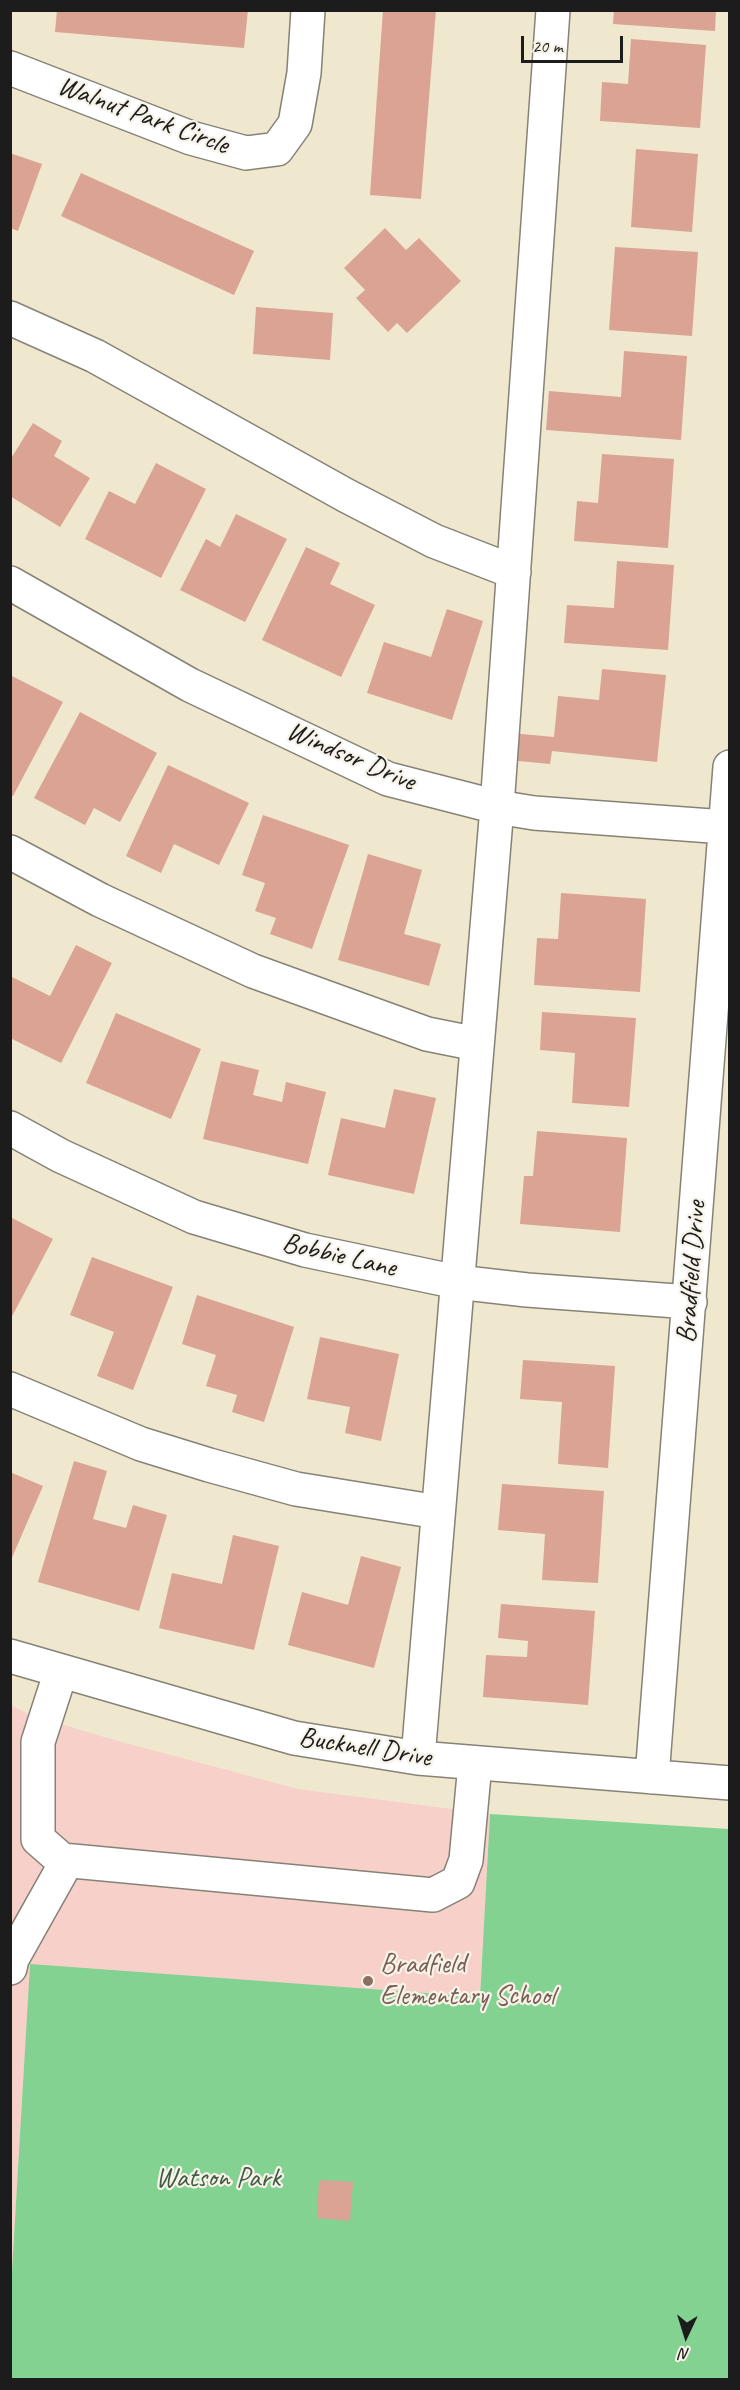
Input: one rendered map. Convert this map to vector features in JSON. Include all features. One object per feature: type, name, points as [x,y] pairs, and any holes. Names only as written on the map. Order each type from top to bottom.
[{"type":"street","name":"Walnut Park Circle","points":[[10,68],[191,138],[246,153],[277,149],[295,124],[304,73],[308,10]]},
{"type":"street","points":[[418,1758],[497,807],[553,10]]},
{"type":"street","points":[[10,318],[95,356],[347,496],[434,541],[514,572]]},
{"type":"street","name":"Windsor Drive","points":[[10,583],[190,685],[388,779],[497,807],[534,813],[725,827]]},
{"type":"street","name":"Bradfield Drive","points":[[652,1777],[729,767]]},
{"type":"street","points":[[10,852],[99,900],[253,971],[427,1034],[477,1044]]},
{"type":"street","name":"Bobbie Lane","points":[[10,1128],[61,1156],[194,1217],[305,1250],[457,1282],[527,1290],[690,1302]]},
{"type":"street","points":[[10,1389],[141,1444],[209,1466],[296,1489],[438,1512]]},
{"type":"street","name":"Bucknell Drive","points":[[10,1656],[294,1738],[418,1758],[475,1764],[729,1783]]},
{"type":"street","points":[[61,1671],[38,1742],[38,1839],[62,1860],[433,1895],[458,1882],[466,1860],[475,1764]]},
{"type":"street","points":[[10,1968],[12,1959],[67,1861]]},
{"type":"shaded area","name":"Bradfield Elementary School","points":[[11,1705],[28,1714],[107,1738],[298,1789],[490,1814],[480,1997],[30,1965],[11,2288]]},
{"type":"green space","name":"Watson Park","points":[[490,1814],[729,1829],[729,2379],[11,2380],[11,2288],[30,1964],[480,1997]]},
{"type":"building","points":[[57,10],[248,10],[244,48],[55,32]]},
{"type":"building","points":[[383,10],[436,10],[421,199],[370,195]]},
{"type":"building","points":[[614,10],[716,10],[715,31],[613,24]]},
{"type":"building","points":[[631,39],[706,45],[700,128],[600,121],[602,82],[628,84]]},
{"type":"building","points":[[636,149],[698,154],[692,232],[631,227]]},
{"type":"building","points":[[10,153],[42,164],[18,231],[10,228]]},
{"type":"building","points":[[81,173],[254,251],[234,295],[61,216]]},
{"type":"building","points":[[385,228],[406,250],[419,238],[461,281],[407,333],[397,323],[388,332],[356,298],[365,290],[344,268]]},
{"type":"building","points":[[615,247],[698,252],[692,336],[609,330]]},
{"type":"building","points":[[256,307],[333,313],[330,360],[253,354]]},
{"type":"building","points":[[624,351],[687,356],[681,440],[546,430],[549,391],[621,397]]},
{"type":"building","points":[[33,423],[62,441],[54,456],[90,478],[60,527],[10,496],[10,460]]},
{"type":"building","points":[[602,454],[674,459],[668,548],[574,541],[577,501],[598,503]]},
{"type":"building","points":[[156,463],[206,489],[161,578],[85,539],[109,491],[135,504]]},
{"type":"building","points":[[236,514],[287,539],[245,622],[180,590],[206,539],[220,547]]},
{"type":"building","points":[[306,547],[340,563],[330,584],[375,605],[341,677],[262,640]]},
{"type":"building","points":[[617,561],[674,565],[668,650],[564,643],[567,605],[614,608]]},
{"type":"building","points":[[447,609],[483,621],[452,720],[367,693],[384,642],[431,657]]},
{"type":"building","points":[[602,669],[666,675],[657,762],[552,751],[550,764],[508,760],[511,733],[554,737],[558,696],[599,700]]},
{"type":"building","points":[[10,675],[63,702],[13,796],[10,795]]},
{"type":"building","points":[[80,712],[157,753],[120,822],[94,808],[85,825],[34,798]]},
{"type":"building","points":[[168,765],[249,803],[219,865],[174,844],[161,873],[126,856]]},
{"type":"building","points":[[263,815],[349,845],[312,949],[270,934],[276,918],[255,911],[265,883],[242,875]]},
{"type":"building","points":[[368,854],[422,870],[404,934],[441,944],[429,986],[338,960]]},
{"type":"building","points":[[561,893],[646,899],[640,992],[534,985],[537,938],[558,939]]},
{"type":"building","points":[[76,945],[112,963],[61,1063],[10,1038],[10,976],[50,996]]},
{"type":"building","points":[[542,1012],[636,1018],[629,1107],[572,1103],[575,1053],[540,1050]]},
{"type":"building","points":[[116,1013],[201,1049],[171,1119],[86,1083]]},
{"type":"building","points":[[221,1061],[259,1070],[253,1095],[282,1102],[286,1082],[326,1092],[308,1164],[203,1139]]},
{"type":"building","points":[[394,1089],[436,1098],[414,1194],[328,1175],[341,1118],[385,1128]]},
{"type":"building","points":[[537,1131],[627,1138],[620,1232],[520,1224],[524,1176],[533,1176]]},
{"type":"building","points":[[10,1217],[53,1239],[10,1320]]},
{"type":"building","points":[[92,1257],[173,1287],[133,1390],[97,1376],[114,1332],[70,1315]]},
{"type":"building","points":[[197,1295],[294,1327],[264,1422],[232,1412],[237,1395],[206,1386],[216,1355],[182,1344]]},
{"type":"building","points":[[320,1337],[399,1354],[381,1441],[345,1433],[350,1407],[307,1399]]},
{"type":"building","points":[[523,1360],[615,1366],[608,1468],[558,1464],[562,1402],[520,1399]]},
{"type":"building","points":[[74,1461],[107,1471],[93,1519],[126,1528],[133,1505],[167,1515],[139,1611],[38,1582]]},
{"type":"building","points":[[10,1472],[43,1486],[10,1562]]},
{"type":"building","points":[[502,1484],[604,1491],[598,1583],[542,1580],[545,1534],[498,1530]]},
{"type":"building","points":[[233,1535],[279,1546],[254,1650],[159,1628],[172,1573],[222,1584]]},
{"type":"building","points":[[361,1556],[401,1567],[374,1668],[288,1645],[302,1592],[348,1605]]},
{"type":"building","points":[[501,1604],[595,1611],[588,1705],[483,1697],[486,1655],[527,1657],[528,1641],[498,1638]]},
{"type":"building","points":[[319,2180],[353,2182],[350,2221],[317,2218]]},
{"type":"place","name":"Bradfield Elementary School","points":[[368,1981]]}]
